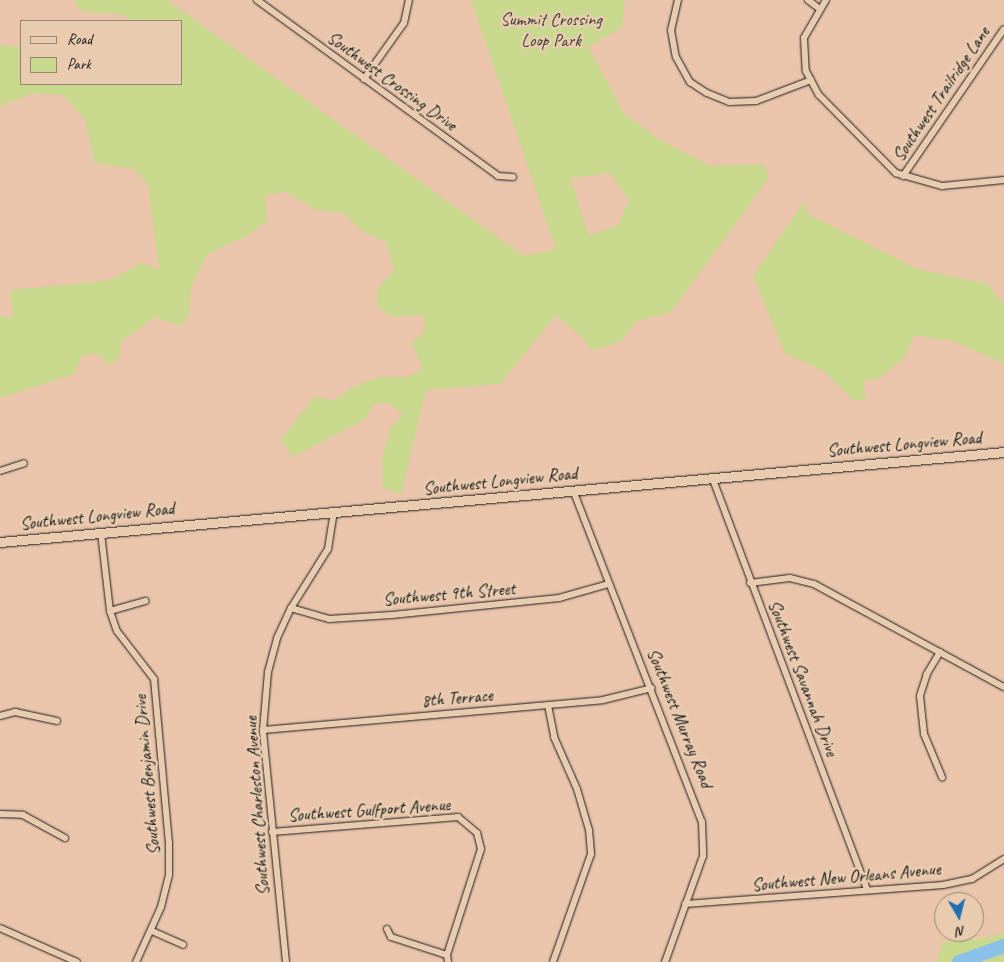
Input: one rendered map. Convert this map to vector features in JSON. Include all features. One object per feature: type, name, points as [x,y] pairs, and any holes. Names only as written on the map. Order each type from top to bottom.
[{"type":"street","name":"Southwest Crossing Drive","points":[[257,0],[498,176],[513,177]]},
{"type":"street","points":[[364,79],[404,23],[410,0]]},
{"type":"street","points":[[678,0],[671,30],[676,57],[690,82],[707,93],[729,102],[756,100],[811,80]]},
{"type":"street","points":[[808,0],[820,8]]},
{"type":"street","points":[[826,0],[804,38],[806,71],[819,95],[896,173],[942,186],[1004,180]]},
{"type":"street","name":"Southwest Trailridge Lane","points":[[903,176],[1004,29]]},
{"type":"street","name":"Southwest Longview Road","points":[[0,542],[1004,452]]},
{"type":"street","points":[[0,471],[24,463]]},
{"type":"street","name":"Southwest Savannah Drive","points":[[712,477],[750,583],[867,890]]},
{"type":"street","name":"Southwest Murray Road","points":[[573,490],[608,584],[652,688],[702,822],[703,856],[665,962]]},
{"type":"street","name":"Southwest Charleston Avenue","points":[[286,962],[263,730],[268,672],[277,638],[291,608],[328,549],[334,513]]},
{"type":"street","name":"Southwest Benjamin Drive","points":[[101,533],[110,611],[117,631],[147,667],[157,698],[170,867],[152,931],[136,962]]},
{"type":"street","points":[[750,583],[790,578],[814,584],[1004,687]]},
{"type":"street","name":"Southwest 9th Street","points":[[291,608],[329,619],[392,615],[559,598],[608,584]]},
{"type":"street","points":[[110,611],[146,601]]},
{"type":"street","points":[[940,652],[927,674],[920,696],[924,734],[942,777]]},
{"type":"street","name":"8th Terrace","points":[[263,730],[603,700],[652,688]]},
{"type":"street","points":[[548,705],[554,737],[577,789],[589,830],[591,854],[553,962]]},
{"type":"street","points":[[0,716],[15,712],[57,721]]},
{"type":"street","points":[[0,814],[23,815],[65,838]]},
{"type":"street","name":"Southwest Gulfport Avenue","points":[[272,832],[458,817],[478,833],[481,849],[446,955]]},
{"type":"street","name":"Southwest New Orleans Avenue","points":[[685,904],[943,885],[972,879],[1004,859]]},
{"type":"street","points":[[0,928],[76,962]]},
{"type":"street","points":[[388,928],[391,937],[446,955],[448,962]]},
{"type":"street","points":[[152,931],[183,945]]},
{"type":"green space","name":"Summit Crossing Loop Park","points":[[75,0],[167,0],[524,256],[556,249],[471,0],[625,0],[622,28],[588,46],[623,112],[658,139],[711,166],[764,164],[769,178],[671,312],[637,321],[621,341],[592,351],[583,338],[556,315],[500,384],[426,390],[401,494],[383,488],[382,461],[390,428],[403,415],[389,403],[373,404],[364,420],[293,457],[281,440],[314,397],[334,400],[353,387],[380,377],[406,378],[423,369],[412,343],[425,331],[423,315],[392,317],[377,306],[377,290],[394,270],[386,242],[361,230],[345,214],[314,209],[286,192],[266,195],[267,221],[245,237],[207,254],[191,287],[189,315],[181,326],[155,317],[121,342],[119,358],[110,365],[96,353],[82,356],[74,374],[0,398],[0,317],[13,316],[10,290],[108,281],[141,263],[159,270],[148,184],[134,169],[95,163],[85,120],[63,95],[34,93],[0,106],[0,45],[20,47],[20,85],[182,85],[182,20],[132,20],[121,14],[90,13],[76,7]],"holes":[[[610,173],[629,200],[619,224],[589,236],[570,178]]]},
{"type":"green space","points":[[804,202],[808,214],[918,269],[987,284],[1004,304],[1004,364],[953,341],[914,335],[904,359],[879,378],[863,381],[866,399],[854,401],[824,371],[785,353],[753,276]]},
{"type":"green space","points":[[1004,932],[1004,962],[936,962],[943,942],[984,942],[984,938]]},
{"type":"waterway","points":[[959,962],[1004,946]]}]
